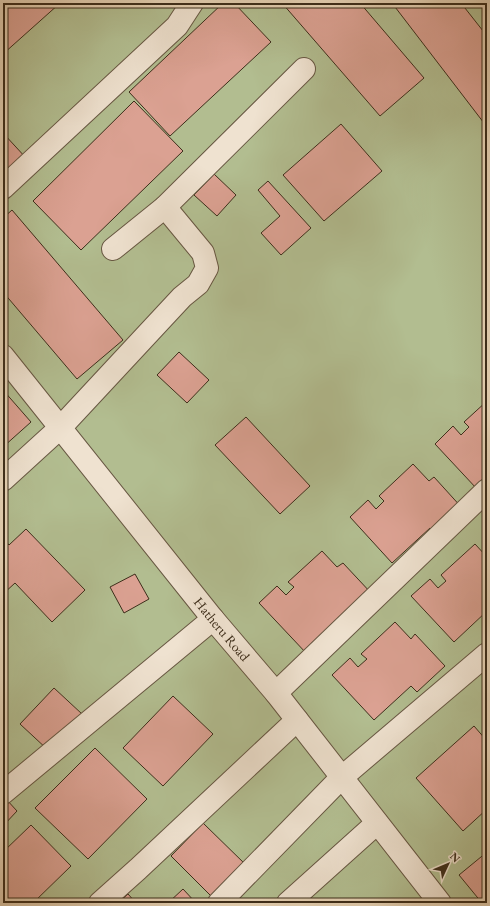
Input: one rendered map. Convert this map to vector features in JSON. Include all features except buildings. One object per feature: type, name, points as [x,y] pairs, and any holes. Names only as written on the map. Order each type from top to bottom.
[{"type":"street","points":[[3,188],[177,26],[192,3]]},
{"type":"street","points":[[113,249],[165,207],[304,69]]},
{"type":"street","points":[[3,480],[61,427],[182,298],[198,284],[208,268],[203,253],[165,207]]},
{"type":"street","name":"Hatheru Road","points":[[3,356],[213,619],[276,693],[440,903]]},
{"type":"street","points":[[276,693],[487,490]]},
{"type":"street","points":[[3,793],[213,619]]},
{"type":"street","points":[[219,903],[342,778],[487,654]]},
{"type":"street","points":[[100,903],[297,720]]},
{"type":"street","points":[[288,903],[377,823]]},
{"type":"green space","points":[[3,3],[487,3],[487,903],[3,903]]}]
